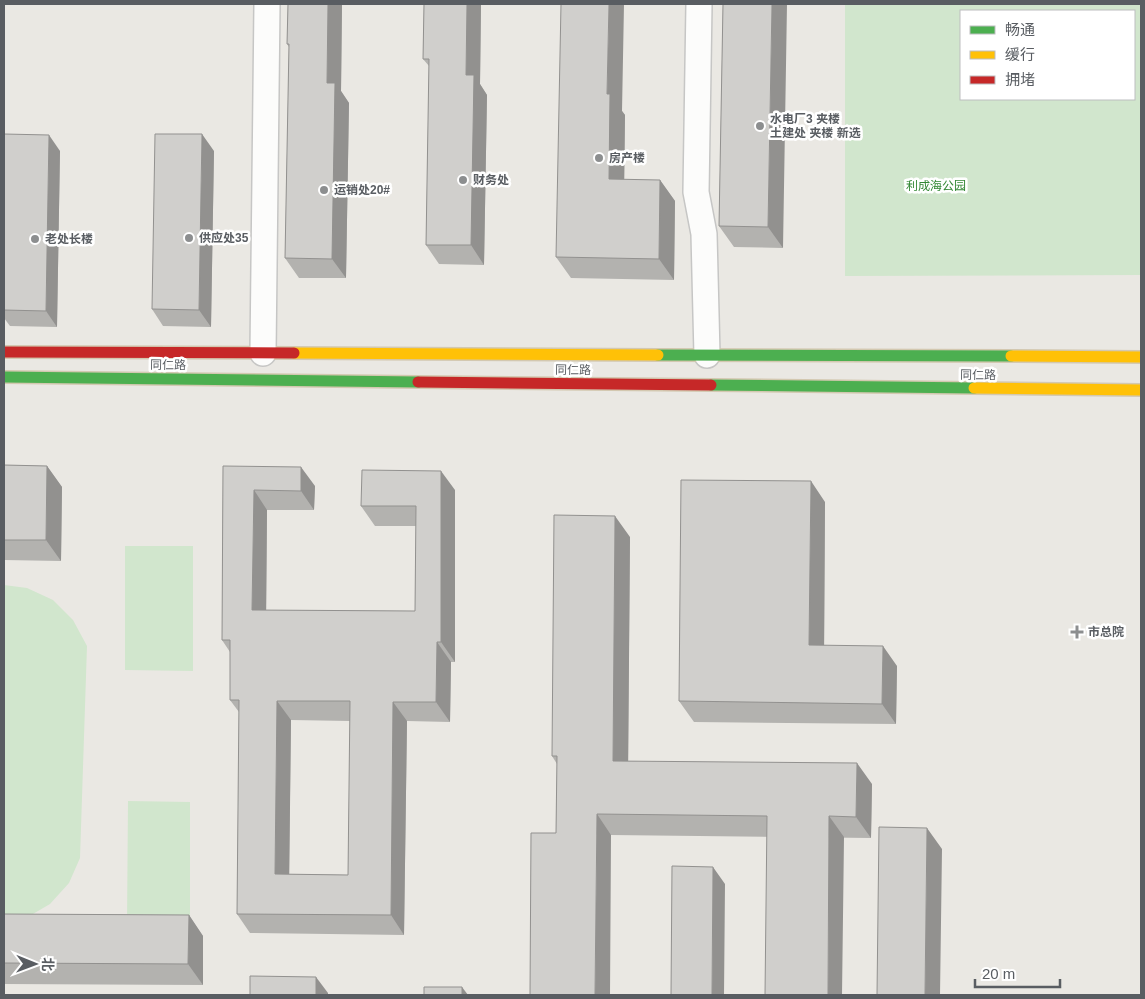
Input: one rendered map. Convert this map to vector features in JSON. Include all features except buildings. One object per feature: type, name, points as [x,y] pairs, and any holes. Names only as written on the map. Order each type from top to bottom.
[{"type":"main road","name":"同仁路","points":[[4,352],[1141,357]]},
{"type":"main road","name":"同仁路","points":[[4,377],[1141,390]]},
{"type":"street","points":[[263,353],[267,4]]},
{"type":"street","points":[[698,4],[696,192],[704,234],[707,356]]},
{"type":"green space","name":"利成海公园","points":[[845,4],[1141,5],[1141,275],[845,276]]},
{"type":"green space","points":[[125,546],[193,546],[193,671],[125,670]]},
{"type":"green space","points":[[4,585],[27,588],[53,600],[73,620],[87,646],[80,858],[69,883],[50,904],[26,918],[4,923]]},
{"type":"green space","points":[[128,801],[190,802],[190,924],[127,924]]},
{"type":"traffic: fast","points":[[658,355],[1011,356]]},
{"type":"traffic: fast","points":[[4,377],[418,382]]},
{"type":"traffic: fast","points":[[711,385],[974,388]]},
{"type":"traffic: slow","points":[[294,353],[658,355]]},
{"type":"traffic: slow","points":[[1011,356],[1141,357]]},
{"type":"traffic: slow","points":[[974,388],[1141,390]]},
{"type":"traffic: jam","points":[[4,352],[294,353]]},
{"type":"traffic: jam","points":[[418,382],[711,385]]},
{"type":"place","name":"水电厂3 夹楼 土建处 夹楼 新选","points":[[760,126]]},
{"type":"place","name":"房产楼","points":[[599,158]]},
{"type":"place","name":"财务处","points":[[463,180]]},
{"type":"place","name":"运销处20#","points":[[324,190]]},
{"type":"place","name":"供应处35","points":[[189,238]]},
{"type":"place","name":"老处长楼","points":[[35,239]]},
{"type":"place","name":"市总院","points":[[1077,632]]}]
